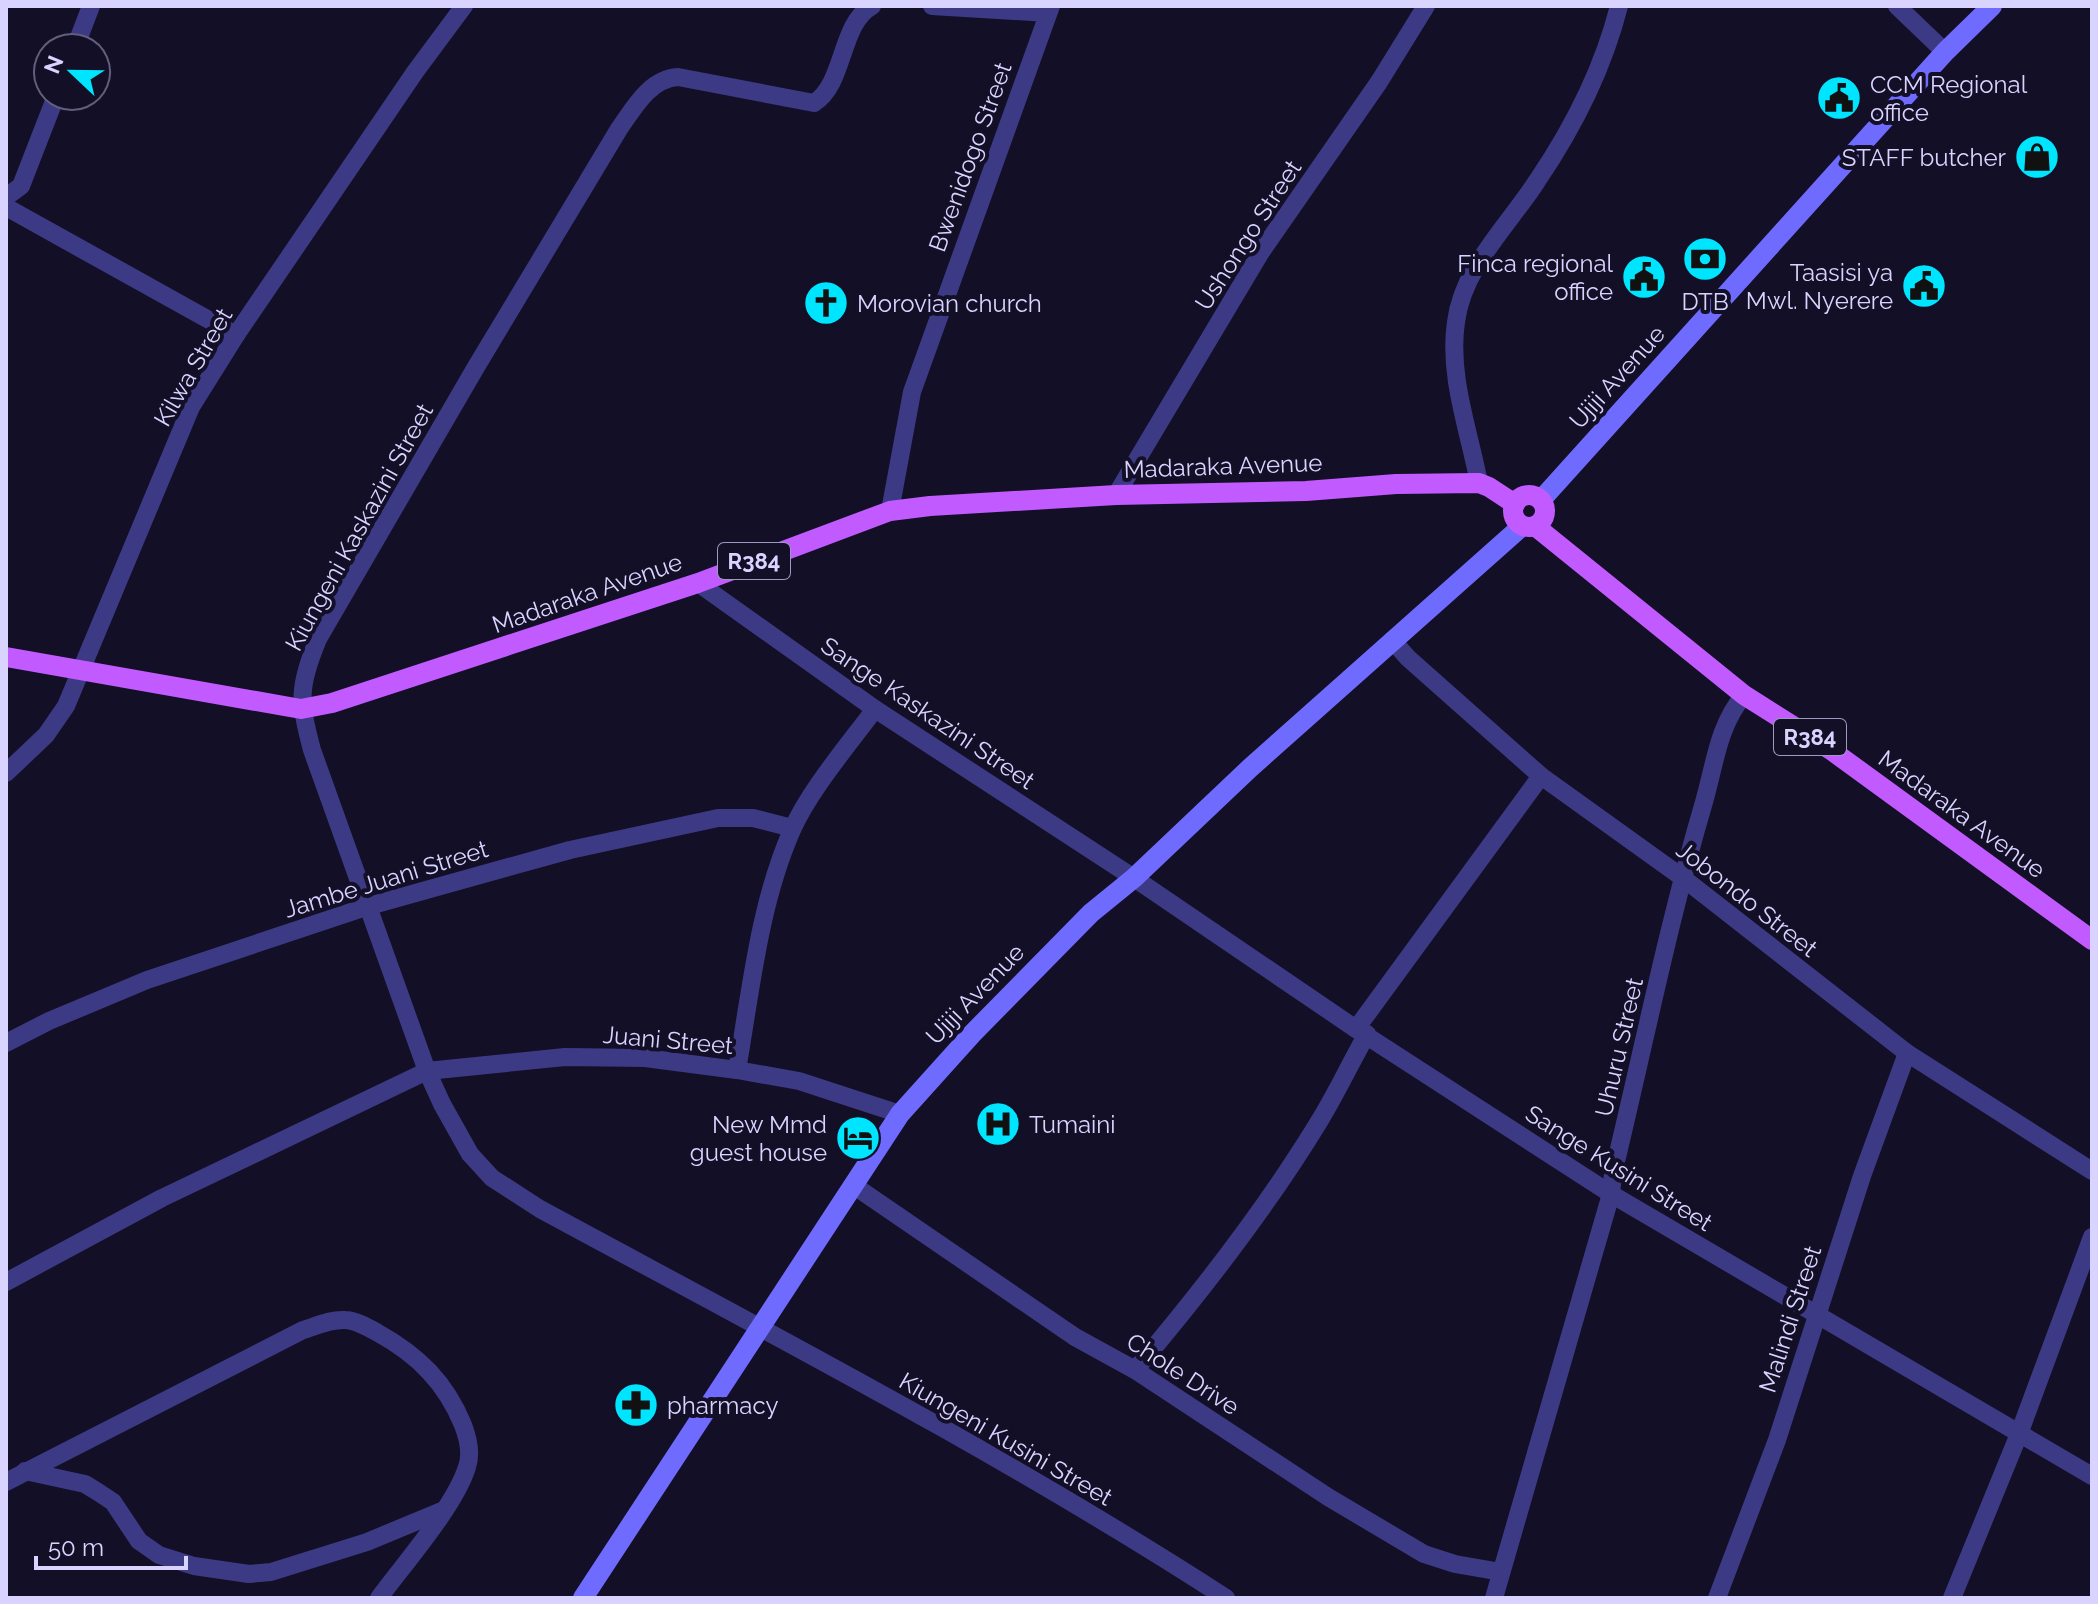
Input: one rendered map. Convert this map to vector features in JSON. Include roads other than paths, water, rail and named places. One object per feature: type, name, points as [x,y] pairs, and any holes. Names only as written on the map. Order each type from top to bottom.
[{"type":"main road","name":"Ujiji Avenue","points":[[1541,500],[1945,52],[1992,6]]},
{"type":"main road","name":"Madaraka Avenue","points":[[6,657],[301,709],[332,703],[698,583],[890,511],[1116,495],[1479,483]]},
{"type":"main road","points":[[1479,483],[1515,504]]},
{"type":"main road","points":[[1527,495],[1541,500],[1545,515],[1528,526],[1515,519],[1515,504],[1527,495]]},
{"type":"main road","name":"Madaraka Avenue","points":[[1528,526],[1744,695],[1831,750],[2092,940]]},
{"type":"main road","name":"Ujiji Avenue","points":[[583,1598],[900,1114],[1022,981],[1091,913],[1134,878],[1392,640],[1528,526]]},
{"type":"street","points":[[81,32],[91,6]]},
{"type":"street","name":"Kilwa Street","points":[[6,773],[46,735],[66,706],[191,407],[236,335],[415,72],[464,6]]},
{"type":"street","name":"Kiungeni Kaskazini Street","points":[[758,1327],[540,1209],[492,1178],[470,1154],[427,1071],[312,750],[301,709],[308,663],[318,639],[476,367],[619,129],[639,101],[661,80],[678,77],[814,103],[826,94],[859,15],[872,6]]},
{"type":"street","points":[[932,6],[1049,10]]},
{"type":"street","name":"Ushongo Street","points":[[1116,495],[1261,252],[1379,82],[1426,6]]},
{"type":"street","points":[[1479,483],[1460,402],[1454,355],[1456,321],[1465,286],[1537,182],[1581,107],[1619,6]]},
{"type":"street","points":[[1897,6],[1945,52]]},
{"type":"street","name":"Bwenidogo Street","points":[[890,511],[912,392],[1049,10]]},
{"type":"street","points":[[6,197],[21,186],[50,112]]},
{"type":"street","points":[[6,207],[236,335]]},
{"type":"street","name":"Sange Kaskazini Street","points":[[698,583],[875,709],[1134,878]]},
{"type":"street","name":"Jobondo Street","points":[[1392,640],[1408,658],[1541,776],[1683,878],[1907,1053],[2092,1171]]},
{"type":"street","name":"Uhuru Street","points":[[1494,1598],[1611,1194],[1613,1174],[1683,878],[1720,738],[1730,712],[1744,695]]},
{"type":"street","points":[[737,1070],[774,881],[792,828],[828,772],[875,709]]},
{"type":"street","points":[[1135,1370],[1195,1300],[1250,1225],[1320,1119],[1361,1031],[1541,776]]},
{"type":"street","name":"Jambe Juani Street","points":[[6,1043],[49,1021],[147,980],[369,906],[570,850],[718,818],[753,818],[792,828]]},
{"type":"street","name":"Sange Kusini Street","points":[[1134,878],[1611,1194],[2092,1476]]},
{"type":"street","name":"Malindi Street","points":[[1717,1598],[1777,1440],[1862,1176],[1907,1053]]},
{"type":"street","name":"Juani Street","points":[[6,1282],[162,1198],[427,1071],[565,1057],[645,1058],[799,1081],[900,1114]]},
{"type":"street","name":"Chole Drive","points":[[853,1185],[1075,1337],[1135,1370],[1328,1497],[1424,1554],[1455,1564],[1501,1572]]},
{"type":"street","points":[[1952,1598],[2019,1434],[2092,1237]]},
{"type":"street","points":[[6,1482],[303,1330],[346,1319],[383,1335],[421,1362],[438,1380],[454,1403],[467,1434],[470,1452],[467,1467],[444,1510],[379,1598]]},
{"type":"street","name":"Kiungeni Kusini Street","points":[[758,1327],[936,1425],[1226,1598]]},
{"type":"street","points":[[25,1471],[85,1484],[98,1492],[113,1502],[139,1541],[159,1555],[194,1566],[249,1574],[271,1572],[367,1542],[444,1510]]},
{"type":"place","name":"CCM Regional office","points":[[1839,98]]},
{"type":"place","name":"STAFF butcher","points":[[2037,157]]},
{"type":"place","name":"DTB","points":[[1705,259]]},
{"type":"place","name":"Finca regional office","points":[[1644,277]]},
{"type":"place","name":"Taasisi ya Mwl. Nyerere","points":[[1924,286]]},
{"type":"place","name":"Morovian church","points":[[826,303]]},
{"type":"place","name":"Tumaini","points":[[998,1124]]},
{"type":"place","name":"New Mmd guest house","points":[[858,1138]]},
{"type":"place","name":"pharmacy","points":[[636,1405]]}]
